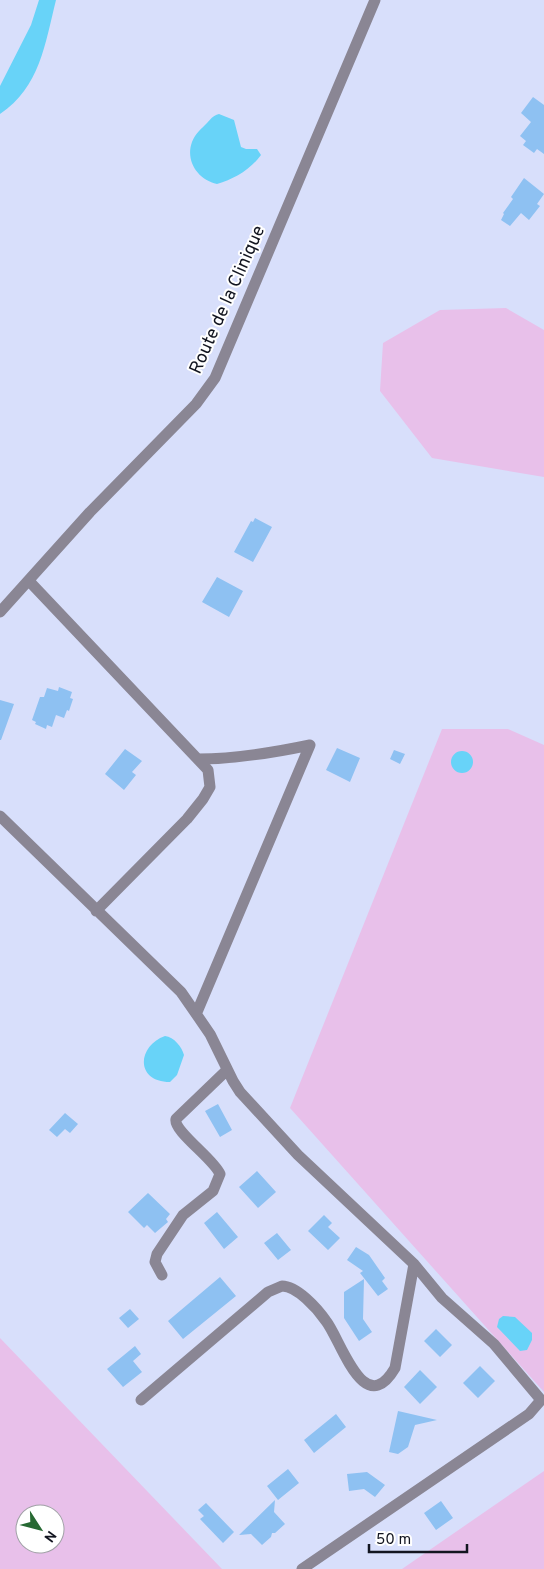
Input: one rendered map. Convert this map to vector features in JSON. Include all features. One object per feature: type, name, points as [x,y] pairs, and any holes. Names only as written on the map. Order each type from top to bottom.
[{"type":"street","name":"Route de la Clinique","points":[[0,612],[90,512],[196,404],[215,378],[375,0]]},
{"type":"street","points":[[29,581],[198,759],[208,770],[211,778],[210,787],[203,799],[187,819],[96,911]]},
{"type":"street","points":[[197,1012],[310,746],[265,755],[227,759],[198,759]]},
{"type":"street","points":[[0,816],[181,992],[197,1012],[240,1092],[298,1156],[414,1264],[442,1298],[494,1344],[541,1400],[529,1414],[302,1569]]},
{"type":"street","points":[[162,1275],[156,1262],[157,1254],[183,1215],[213,1190],[220,1174],[217,1167],[201,1149],[178,1128],[176,1120],[227,1070]]},
{"type":"street","points":[[141,1400],[268,1292],[282,1286],[294,1289],[323,1317],[358,1377],[370,1386],[376,1386],[386,1380],[395,1368],[414,1264]]},
{"type":"shaded area","points":[[506,308],[544,330],[544,477],[432,458],[380,391],[383,343],[440,310]]},
{"type":"shaded area","points":[[442,729],[508,729],[544,745],[544,1392],[290,1108]]},
{"type":"shaded area","points":[[0,1338],[222,1569],[0,1569]]},
{"type":"shaded area","points":[[544,1471],[544,1569],[402,1569]]},
{"type":"water","points":[[39,0],[56,0],[39,63],[24,91],[0,114],[0,86],[31,25]]},
{"type":"water","points":[[219,114],[234,120],[241,147],[257,149],[261,155],[241,173],[217,184],[204,178],[195,169],[190,156],[190,149],[196,134],[212,118]]},
{"type":"water","points":[[462,751],[470,754],[473,762],[470,770],[462,773],[454,770],[451,762],[454,754]]},
{"type":"water","points":[[165,1036],[177,1043],[184,1055],[177,1075],[170,1082],[151,1076],[146,1070],[144,1063],[149,1047]]},
{"type":"water","points":[[503,1316],[515,1317],[532,1333],[532,1340],[527,1350],[520,1351],[497,1327],[499,1319]]},
{"type":"building","points":[[533,97],[544,105],[544,154],[537,149],[534,153],[523,145],[526,141],[520,136],[531,122],[521,113]]},
{"type":"building","points":[[524,178],[544,194],[537,204],[540,206],[529,220],[521,213],[510,226],[501,220],[503,213]]},
{"type":"building","points":[[255,518],[272,527],[253,562],[234,552],[251,521],[253,522]]},
{"type":"building","points":[[217,577],[243,591],[229,617],[202,602]]},
{"type":"building","points":[[59,687],[72,692],[70,698],[73,699],[69,711],[67,710],[64,718],[56,715],[52,727],[47,725],[46,729],[35,724],[36,722],[32,720],[40,697],[44,697],[47,688],[58,691]]},
{"type":"building","points":[[0,700],[14,704],[1,740],[0,740]]},
{"type":"building","points":[[337,748],[360,758],[350,782],[326,770]]},
{"type":"building","points":[[125,749],[142,761],[132,772],[136,775],[124,790],[105,774]]},
{"type":"building","points":[[394,750],[405,754],[400,764],[390,759]]},
{"type":"building","points":[[218,1104],[232,1130],[220,1137],[205,1111]]},
{"type":"building","points":[[65,1113],[78,1124],[70,1133],[65,1129],[57,1137],[49,1130]]},
{"type":"building","points":[[257,1171],[276,1192],[258,1208],[239,1187]]},
{"type":"building","points":[[148,1193],[170,1214],[166,1219],[168,1222],[155,1233],[147,1225],[144,1228],[128,1212]]},
{"type":"building","points":[[217,1212],[238,1237],[224,1249],[204,1223]]},
{"type":"building","points":[[324,1215],[332,1223],[328,1227],[340,1238],[328,1250],[308,1231]]},
{"type":"building","points":[[277,1233],[291,1250],[278,1260],[264,1243]]},
{"type":"building","points":[[356,1247],[369,1255],[385,1278],[382,1281],[388,1289],[378,1296],[360,1273],[363,1271],[347,1260]]},
{"type":"building","points":[[220,1277],[236,1296],[183,1339],[168,1321]]},
{"type":"building","points":[[364,1279],[363,1319],[372,1332],[359,1341],[344,1318],[344,1292]]},
{"type":"building","points":[[130,1309],[139,1319],[128,1328],[119,1318]]},
{"type":"building","points":[[436,1329],[452,1345],[440,1357],[424,1341]]},
{"type":"building","points":[[135,1346],[141,1354],[133,1361],[142,1372],[123,1387],[107,1369]]},
{"type":"building","points":[[480,1366],[495,1381],[478,1398],[463,1383]]},
{"type":"building","points":[[420,1370],[437,1387],[420,1404],[404,1387]]},
{"type":"building","points":[[398,1411],[437,1420],[415,1425],[408,1447],[398,1454],[389,1452]]},
{"type":"building","points":[[336,1414],[346,1427],[314,1453],[304,1440]]},
{"type":"building","points":[[288,1469],[299,1483],[278,1500],[267,1486]]},
{"type":"building","points":[[367,1472],[385,1485],[375,1497],[364,1489],[349,1491],[347,1474]]},
{"type":"building","points":[[275,1500],[274,1512],[285,1524],[275,1533],[272,1533],[271,1537],[262,1545],[251,1534],[239,1535]]},
{"type":"building","points":[[441,1501],[453,1518],[436,1530],[424,1513]]},
{"type":"building","points":[[206,1503],[234,1532],[223,1543],[200,1519],[204,1516],[198,1510]]}]
